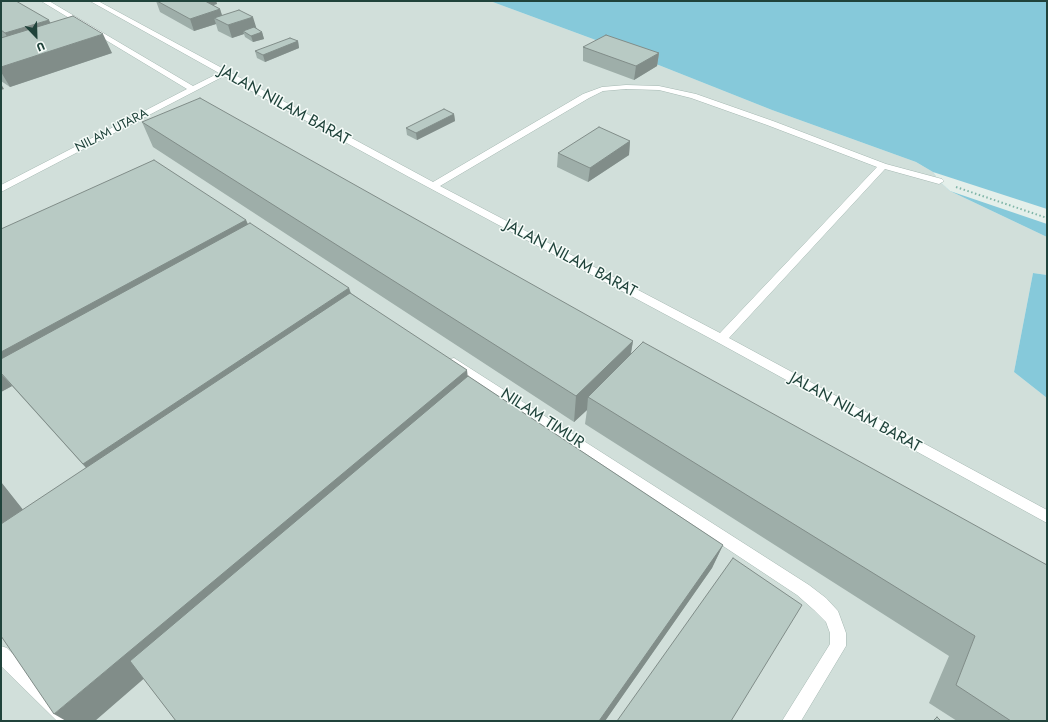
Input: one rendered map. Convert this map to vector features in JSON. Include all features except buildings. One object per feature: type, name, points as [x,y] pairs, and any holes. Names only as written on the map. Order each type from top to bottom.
[{"type":"lane","points":[[44,1],[181,81],[192,89]]},
{"type":"lane","name":"JALAN NILAM BARAT","points":[[93,1],[433,186],[721,339],[1047,517]]},
{"type":"lane","name":"NILAM UTARA","points":[[1,189],[224,73]]},
{"type":"lane","points":[[433,186],[586,96],[602,89],[626,86],[659,88],[693,96],[770,123],[883,166],[939,181]]},
{"type":"lane","points":[[721,339],[883,166]]},
{"type":"lane","name":"NILAM TIMUR","points":[[441,354],[803,590],[832,616],[838,634],[838,646],[791,721]]},
{"type":"lane","points":[[1,654],[70,721]]},
{"type":"path","points":[[939,181],[1047,218]]},
{"type":"shaded area","points":[[1,1],[490,1],[593,39],[772,110],[916,162],[933,172],[939,181],[950,191],[1047,237],[1047,275],[1033,273],[1014,372],[1047,398],[1047,721],[1,721]]},
{"type":"water","points":[[490,1],[1047,1],[1047,237],[950,191],[939,181],[933,172],[916,162],[772,110],[593,39]]},
{"type":"water","points":[[1033,273],[1047,275],[1047,398],[1014,372]]},
{"type":"pier","points":[[933,172],[1047,209],[1047,224],[950,191],[939,181]]}]
